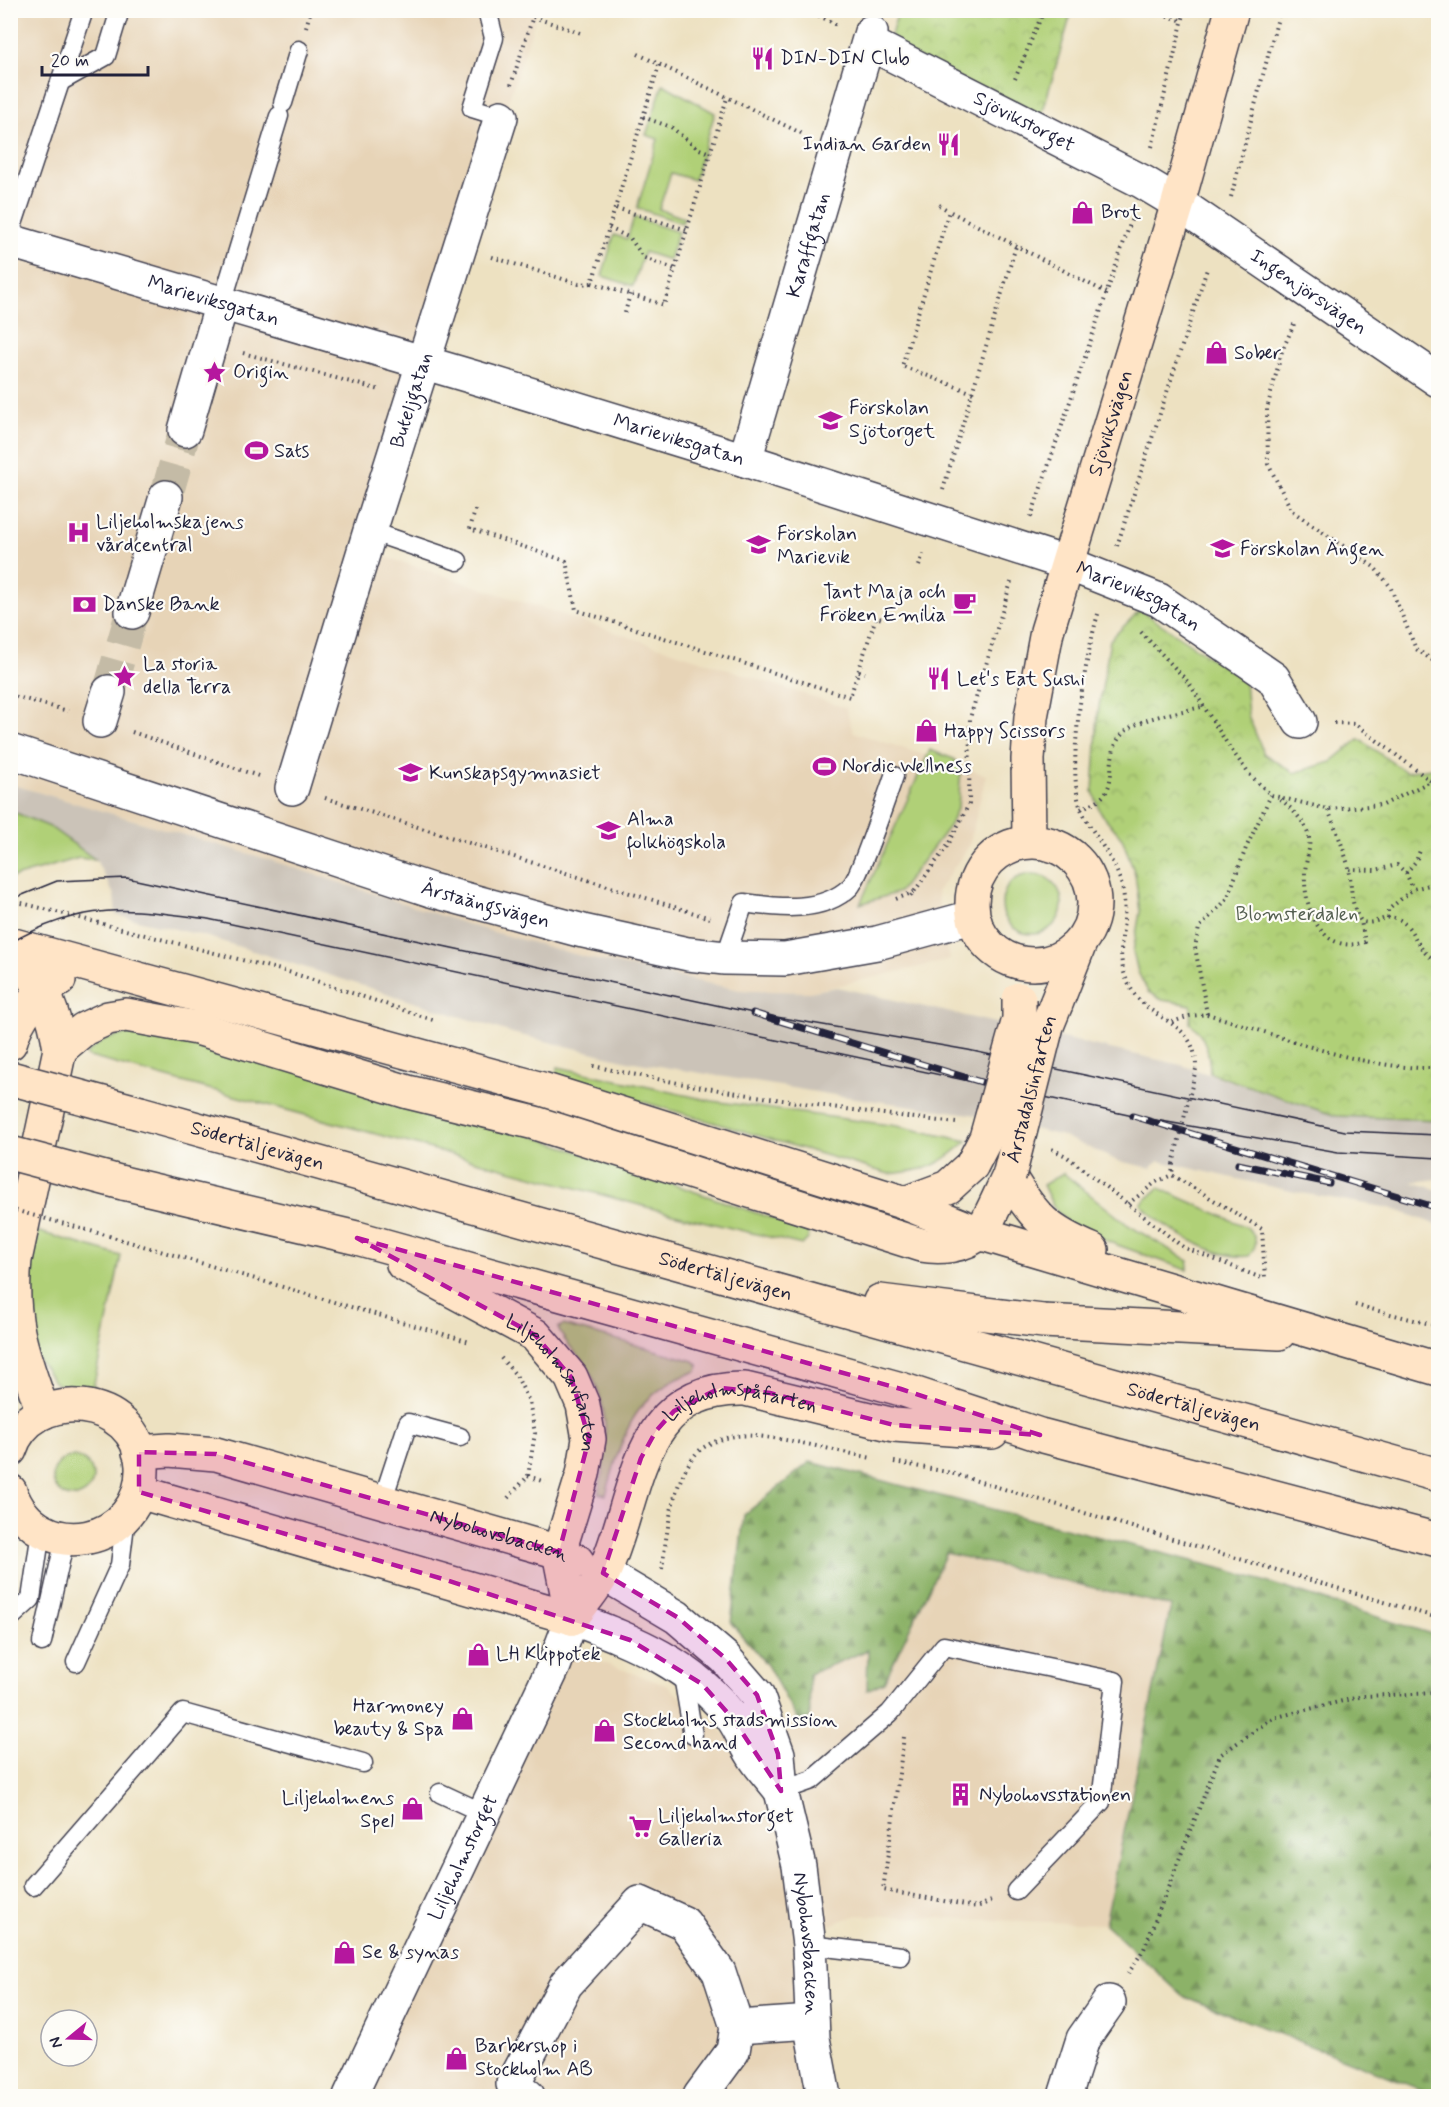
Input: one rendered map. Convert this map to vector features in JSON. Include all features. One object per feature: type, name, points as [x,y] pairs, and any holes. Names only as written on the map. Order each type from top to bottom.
[{"type":"street","name":"Sjöviksvägen","points":[[1029,841],[1028,759],[1031,717],[1047,631],[1178,202],[1232,10]]},
{"type":"street","name":"Sjövikstorget","points":[[870,38],[1178,202]]},
{"type":"street","name":"Karaffgatan","points":[[745,460],[870,38]]},
{"type":"street","name":"Buteljgatan","points":[[292,788],[370,531],[501,117]]},
{"type":"street","name":"Ingenjörsvägen","points":[[1178,202],[1438,380]]},
{"type":"street","name":"Marieviksgatan","points":[[10,241],[423,362],[745,460],[1066,563],[1159,600],[1273,678],[1300,722]]},
{"type":"street","points":[[185,430],[222,303]]},
{"type":"street","points":[[132,612],[166,497]]},
{"type":"street","name":"Årstaängsvägen","points":[[10,751],[431,890],[644,945],[725,958],[785,959],[877,943],[972,916]]},
{"type":"street","points":[[1029,841],[1053,844],[1073,856],[1088,875],[1094,898],[1092,922],[1080,943],[1068,954],[1052,962],[1036,965],[1018,963],[1002,957],[978,933],[972,916],[971,895],[977,875],[990,858],[1008,846],[1029,841]]},
{"type":"street","name":"Årstadalsinfarten","points":[[979,1233],[1009,1176],[1047,1026],[1080,943]]},
{"type":"street","points":[[10,945],[542,1089],[905,1203],[979,1233],[1438,1369]]},
{"type":"street","points":[[10,945],[42,989],[54,1014],[60,1049],[15,1260],[11,1295],[19,1343],[43,1412]]},
{"type":"street","name":"Årstadalsinfarten","points":[[905,1203],[948,1187],[972,1165],[989,1127],[1019,1019],[1018,963]]},
{"type":"street","points":[[10,1042],[14,1030],[42,989],[74,972],[96,969]]},
{"type":"street","points":[[60,1049],[84,1029],[108,1018],[126,1015],[146,1017],[197,1028],[408,1092],[535,1123],[921,1245],[946,1246],[979,1233]]},
{"type":"street","name":"Södertäljevägen","points":[[10,1078],[774,1288],[1438,1475]]},
{"type":"street","points":[[10,1153],[123,1183],[357,1238],[901,1389],[1040,1435],[1438,1540]]},
{"type":"street","points":[[1009,1176],[1030,1211],[1049,1229],[1195,1296]]},
{"type":"street","name":"Liljeholmsavfarten","points":[[357,1238],[535,1335],[572,1377],[583,1405],[589,1439],[577,1493],[559,1552],[572,1618]]},
{"type":"street","points":[[774,1288],[1043,1321],[1216,1331],[1320,1334]]},
{"type":"street","name":"Liljeholmspåfarten","points":[[572,1618],[603,1573],[641,1458],[656,1431],[674,1411],[696,1397],[720,1388],[770,1393],[894,1425],[1040,1435]]},
{"type":"street","points":[[12,1440],[43,1412],[65,1405],[96,1408],[120,1422],[133,1438],[139,1452],[141,1479],[132,1504],[107,1531],[96,1536],[53,1535],[27,1520],[12,1500]]},
{"type":"street","name":"Nybohovsbacken","points":[[139,1452],[170,1450],[216,1454],[559,1552],[603,1573],[677,1617],[725,1658],[757,1695],[778,1755],[781,1791],[799,1866],[809,1945],[812,2022],[824,2097]]},
{"type":"street","name":"Nybohovsbacken","points":[[132,1504],[572,1618],[630,1640],[682,1668],[702,1684],[733,1719],[753,1755],[781,1791]]},
{"type":"street","name":"Liljeholmstorget","points":[[350,2097],[554,1665],[572,1618]]},
{"type":"street","points":[[528,2097],[513,2084],[566,1984],[640,1903],[684,1923],[719,1972],[737,2027],[733,2051],[700,2097]]},
{"type":"street","points":[[1065,2097],[1083,2039],[1109,2002]]},
{"type":"street","points":[[737,2027],[812,2022]]},
{"type":"lane","points":[[10,233],[63,80],[84,10]]},
{"type":"lane","points":[[63,80],[106,56],[120,10]]},
{"type":"lane","points":[[488,10],[494,38],[472,108],[501,117]]},
{"type":"lane","points":[[222,303],[299,50]]},
{"type":"lane","points":[[370,531],[458,561]]},
{"type":"lane","points":[[725,958],[744,903],[773,907],[809,906],[831,900],[852,886],[894,776]]},
{"type":"lane","points":[[382,1502],[408,1423],[460,1437]]},
{"type":"lane","points":[[76,1662],[120,1565],[132,1504]]},
{"type":"lane","points":[[10,1618],[31,1599],[53,1535]]},
{"type":"lane","points":[[42,1642],[53,1535]]},
{"type":"lane","points":[[781,1791],[812,1780],[890,1713],[944,1646],[1115,1681],[1101,1802],[1016,1891]]},
{"type":"lane","points":[[682,1668],[693,1735]]},
{"type":"lane","points":[[33,1886],[183,1713],[363,1763]]},
{"type":"lane","points":[[440,1793],[483,1813]]},
{"type":"lane","points":[[809,1945],[901,1956]]},
{"type":"path","points":[[501,117],[535,10]]},
{"type":"path","points":[[1014,84],[1044,10]]},
{"type":"path","points":[[1150,10],[1183,21]]},
{"type":"path","points":[[914,892],[948,845],[969,804],[970,718],[1020,549],[1143,182],[1185,10]]},
{"type":"path","points":[[1230,198],[1280,10]]},
{"type":"path","points":[[533,16],[581,33]]},
{"type":"path","points":[[638,54],[802,134]]},
{"type":"path","points":[[592,282],[659,64]]},
{"type":"path","points":[[508,262],[579,284],[592,282],[664,304],[727,98]]},
{"type":"path","points":[[643,117],[671,127],[697,148],[710,153]]},
{"type":"path","points":[[939,205],[1107,293]]},
{"type":"path","points":[[615,208],[687,230]]},
{"type":"path","points":[[949,211],[902,366],[973,393]]},
{"type":"path","points":[[609,228],[630,238],[644,258],[675,270]]},
{"type":"path","points":[[946,482],[1016,246]]},
{"type":"path","points":[[1172,1175],[1196,1069],[1196,1058],[1191,1046],[1172,1022],[1134,995],[1125,976],[1119,949],[1126,908],[1122,884],[1113,861],[1080,809],[1075,781],[1079,713],[1089,643],[1207,269]]},
{"type":"path","points":[[625,313],[630,294]]},
{"type":"path","points":[[1294,324],[1282,351],[1267,409],[1268,464],[1292,511],[1374,567],[1390,586],[1416,649],[1438,664]]},
{"type":"path","points":[[210,344],[384,391]]},
{"type":"path","points":[[475,510],[470,529],[566,561],[576,610],[850,697],[876,617],[882,619]]},
{"type":"path","points":[[919,566],[923,554]]},
{"type":"path","points":[[1138,630],[1172,662],[1205,706],[1228,745],[1249,774],[1271,795],[1328,809],[1383,805],[1431,781],[1438,780]]},
{"type":"path","points":[[859,670],[865,673]]},
{"type":"path","points":[[1080,809],[1105,794],[1108,785],[1110,756],[1125,732],[1140,722],[1205,706]]},
{"type":"path","points":[[1300,722],[1355,724],[1431,781]]},
{"type":"path","points":[[1207,1014],[1195,947],[1199,928],[1227,899],[1246,848],[1271,795]]},
{"type":"path","points":[[1280,798],[1299,818],[1308,832],[1310,848],[1305,871],[1307,897],[1319,927],[1324,935],[1341,945],[1354,945],[1365,942],[1361,921],[1354,907],[1348,868],[1338,831],[1328,809]]},
{"type":"path","points":[[1406,873],[1421,848]]},
{"type":"path","points":[[1348,868],[1376,870],[1397,865],[1406,873],[1413,889]]},
{"type":"path","points":[[595,881],[664,904]]},
{"type":"path","points":[[1388,918],[1388,910],[1413,889],[1438,883]]},
{"type":"path","points":[[10,900],[292,973],[444,1024]]},
{"type":"path","points":[[1361,921],[1371,923],[1388,918],[1398,919],[1406,926],[1421,950],[1438,960]]},
{"type":"path","points":[[1172,1022],[1190,1016],[1207,1014],[1346,1058],[1411,1069],[1438,1068]]},
{"type":"path","points":[[587,1065],[684,1086],[776,1101],[957,1123]]},
{"type":"path","points":[[1047,1146],[1066,1156],[1183,1247],[1277,1283]]},
{"type":"path","points":[[1128,1205],[1156,1182],[1172,1175]]},
{"type":"path","points":[[1172,1175],[1262,1228],[1265,1279]]},
{"type":"path","points":[[10,1209],[481,1346]]},
{"type":"path","points":[[1353,1305],[1438,1326]]},
{"type":"path","points":[[491,1352],[501,1358],[516,1375],[529,1401],[535,1433],[528,1476],[500,1507]]},
{"type":"path","points":[[662,1573],[669,1521],[685,1471],[696,1454],[711,1443],[737,1436],[878,1459]]},
{"type":"path","points":[[889,1461],[947,1472],[1438,1618]]},
{"type":"path","points":[[1109,2002],[1144,1948],[1220,1755],[1273,1718],[1363,1696],[1438,1693]]},
{"type":"path","points":[[890,1713],[906,1739],[884,1890],[977,1907],[1016,1891]]},
{"type":"highlighted area","points":[[357,1238],[901,1389],[1040,1435],[894,1425],[770,1393],[720,1388],[674,1411],[656,1431],[641,1458],[603,1573],[677,1617],[725,1658],[757,1695],[778,1754],[781,1791],[733,1719],[702,1684],[630,1640],[443,1579],[139,1492],[139,1452],[216,1454],[559,1552],[589,1439],[571,1377],[535,1335]]},
{"type":"shaded area","points":[[10,11],[538,11],[433,331],[368,551],[846,708],[853,732],[986,775],[969,846],[937,892],[950,960],[809,992],[740,990],[592,959],[479,928],[270,860],[11,784]]},
{"type":"shaded area","points":[[10,784],[270,860],[479,928],[592,959],[740,990],[809,992],[837,987],[1181,1065],[1336,1116],[1438,1120],[1438,1179],[1412,1182],[1438,1190],[1438,1225],[1390,1208],[1295,1192],[1159,1161],[1151,1168],[1118,1161],[1063,1136],[970,1114],[834,1095],[628,1061],[512,1033],[205,936],[116,915],[114,895],[96,860],[50,827],[11,811]]},
{"type":"shaded area","points":[[946,1553],[1172,1606],[1105,1924],[857,1915],[794,1938],[808,2096],[344,2096],[561,1648],[666,1685],[739,1745],[810,1718],[809,1674],[869,1650],[868,1689],[884,1682]]},
{"type":"green space","points":[[898,11],[1072,11],[1040,121],[889,42]]},
{"type":"green space","points":[[663,84],[715,113],[694,180],[671,173],[659,209],[684,218],[682,223],[637,208],[658,139],[646,135]]},
{"type":"green space","points":[[634,217],[678,232],[669,260],[644,252],[633,286],[602,276],[614,235],[627,239]]},
{"type":"green space","name":"Blomsterdalen","points":[[1140,610],[1245,681],[1248,715],[1264,754],[1294,773],[1331,762],[1359,739],[1406,772],[1438,767],[1438,1120],[1336,1116],[1210,1073],[1206,1046],[1200,1034],[1190,1023],[1191,1005],[1162,1000],[1148,992],[1138,972],[1133,952],[1140,912],[1135,874],[1122,838],[1100,812],[1093,791],[1098,713],[1110,640]]},
{"type":"green space","points":[[930,750],[954,759],[961,770],[958,806],[950,825],[899,892],[860,904]]},
{"type":"green space","points":[[11,811],[50,827],[96,860],[79,858],[11,878]]},
{"type":"green space","points":[[1026,874],[1038,874],[1049,879],[1057,887],[1062,904],[1060,916],[1049,929],[1038,934],[1026,934],[1015,929],[1007,921],[1002,910],[1002,898],[1007,887],[1015,879]]},
{"type":"green space","points":[[129,1033],[215,1048],[527,1134],[809,1231],[808,1239],[802,1245],[673,1214],[86,1056],[104,1040]]},
{"type":"green space","points":[[558,1067],[712,1101],[897,1126],[967,1141],[948,1157],[932,1166],[889,1174],[555,1076]]},
{"type":"green space","points":[[1063,1173],[1128,1225],[1189,1261],[1187,1270],[1112,1243],[1068,1224],[1053,1206],[1043,1185]]},
{"type":"green space","points":[[1159,1188],[1247,1227],[1256,1241],[1252,1252],[1249,1256],[1236,1256],[1206,1248],[1162,1223],[1141,1204]]},
{"type":"green space","points":[[33,1230],[121,1256],[91,1398],[55,1383],[29,1347],[24,1299]]},
{"type":"green space","points":[[563,1325],[694,1361],[699,1366],[697,1371],[657,1391],[633,1419],[618,1453],[606,1495],[598,1493],[605,1444],[600,1396],[586,1366],[560,1333],[558,1328]]},
{"type":"green space","points":[[73,1457],[81,1458],[87,1463],[92,1469],[92,1485],[87,1491],[81,1496],[73,1497],[65,1496],[59,1491],[54,1485],[53,1477],[54,1469],[59,1463],[65,1458]]},
{"type":"green space","points":[[810,1462],[1231,1571],[1438,1636],[1438,2096],[1183,1996],[1105,1924],[1171,1606],[946,1553],[884,1682],[867,1690],[868,1650],[809,1674],[810,1718],[799,1722],[767,1665],[731,1623],[744,1515]]},
{"type":"tunnel","points":[[166,497],[185,430]]},
{"type":"tunnel","points":[[109,692],[132,612]]},
{"type":"tram line","points":[[10,900],[57,881],[127,878],[753,1013],[968,1050],[1345,1131],[1438,1135]]},
{"type":"tram line","points":[[10,943],[36,929],[60,920],[107,911],[154,912],[208,919],[1133,1116],[1338,1152],[1438,1158]]},
{"type":"railway","points":[[753,1013],[991,1085]]},
{"type":"railway","points":[[1133,1116],[1438,1208]]},
{"type":"railway","points":[[1238,1164],[1329,1183]]},
{"type":"place","name":"DIN-DIN Club","points":[[762,58]]},
{"type":"place","name":"Indian Garden","points":[[949,144]]},
{"type":"place","name":"Brot","points":[[1083,212]]},
{"type":"place","name":"Sober","points":[[1216,353]]},
{"type":"place","name":"Origin","points":[[215,372]]},
{"type":"place","name":"Förskolan Sjötorget","points":[[831,420]]},
{"type":"place","name":"Sats","points":[[256,451]]},
{"type":"place","name":"Liljeholmskajens vårdcentral","points":[[78,533]]},
{"type":"place","name":"Förskolan Marievik","points":[[759,545]]},
{"type":"place","name":"Förskolan Ängen","points":[[1222,549]]},
{"type":"place","name":"Tant Maja och Fröken Emilia","points":[[964,603]]},
{"type":"place","name":"Danske Bank","points":[[84,604]]},
{"type":"place","name":"La storia della Terra","points":[[125,676]]},
{"type":"place","name":"Let's Eat Sushi","points":[[939,679]]},
{"type":"place","name":"Happy Scissors","points":[[926,731]]},
{"type":"place","name":"Nordic Wellness","points":[[824,766]]},
{"type":"place","name":"Kunskapsgymnasiet","points":[[411,773]]},
{"type":"place","name":"Alma folkhögskola","points":[[609,830]]},
{"type":"place","name":"LH Klippotek","points":[[478,1654]]},
{"type":"place","name":"Harmoney beauty & Spa","points":[[462,1718]]},
{"type":"place","name":"Stockholms stadsmission Second hand","points":[[605,1731]]},
{"type":"place","name":"Nybohovsstationen","points":[[961,1795]]},
{"type":"place","name":"Liljeholmens Spel","points":[[412,1809]]},
{"type":"place","name":"Liljeholmstorget Galleria","points":[[640,1827]]},
{"type":"place","name":"Se & synas","points":[[344,1952]]},
{"type":"place","name":"Barbershop i Stockholm AB","points":[[457,2058]]}]
